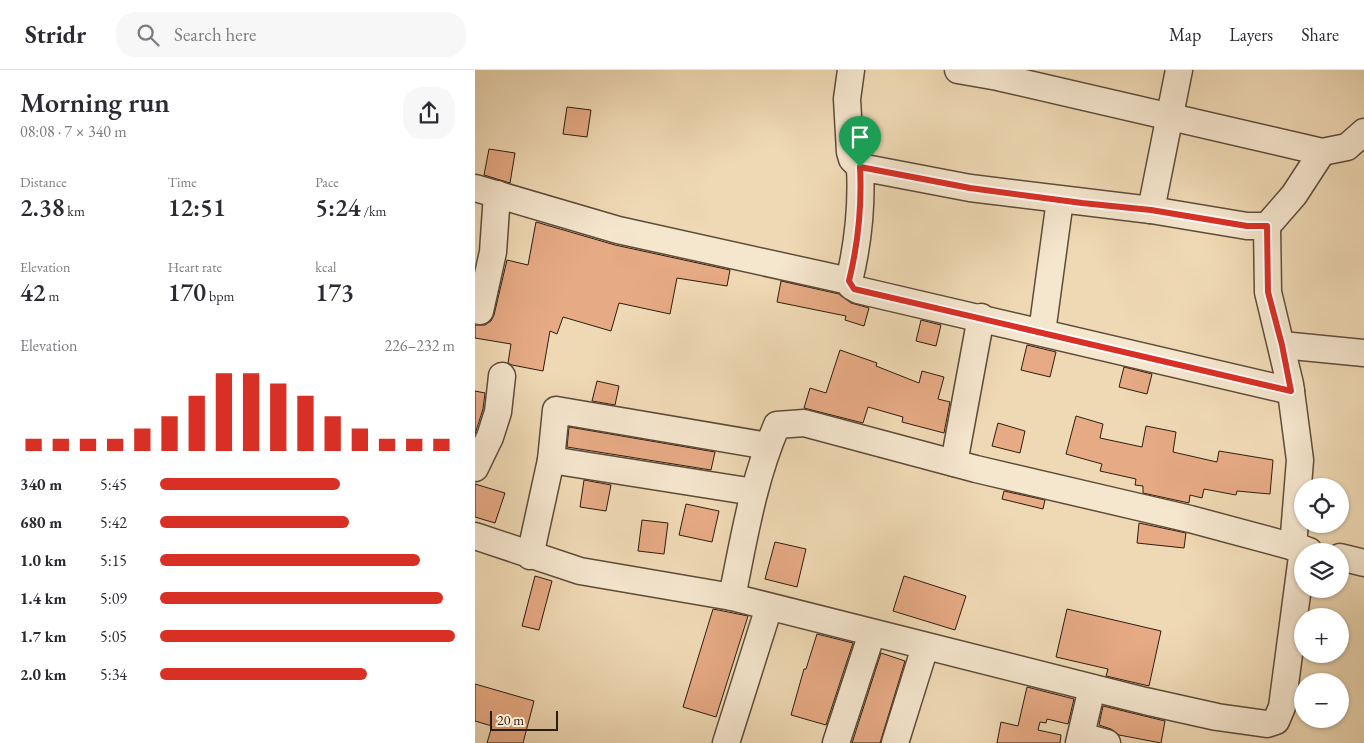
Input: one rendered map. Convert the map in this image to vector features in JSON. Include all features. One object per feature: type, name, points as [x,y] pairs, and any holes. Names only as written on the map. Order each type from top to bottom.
[{"type":"street","points":[[851,70],[847,99],[850,152],[852,159],[860,167],[970,188],[1151,210],[1247,226],[1267,226]]},
{"type":"street","points":[[958,70],[998,77],[1321,152],[1347,147],[1364,132]]},
{"type":"street","points":[[1151,210],[1179,70]]},
{"type":"street","points":[[1303,543],[1299,460],[1291,391],[1282,345],[1268,292],[1267,226],[1294,195],[1321,152]]},
{"type":"street","points":[[860,167],[861,191],[853,264],[849,281],[851,286],[858,290],[981,317],[1291,391]]},
{"type":"street","points":[[480,311],[493,252],[486,191],[618,230],[849,281]]},
{"type":"street","points":[[1042,332],[1061,200]]},
{"type":"street","points":[[954,463],[981,317]]},
{"type":"street","points":[[1282,345],[1364,353]]},
{"type":"street","points":[[475,468],[490,437],[498,412],[502,376]]},
{"type":"street","points":[[530,556],[551,460],[556,410],[768,446]]},
{"type":"street","points":[[732,598],[754,492],[768,446],[777,425],[804,424],[954,463],[1190,519],[1294,547]]},
{"type":"street","points":[[551,460],[754,492]]},
{"type":"street","points":[[475,536],[530,556],[580,571],[732,598],[1092,688],[1217,717],[1267,724],[1277,721],[1282,707],[1296,598]]},
{"type":"street","points":[[1349,560],[1364,563]]},
{"type":"street","points":[[726,743],[769,607]]},
{"type":"street","points":[[836,743],[872,633]]},
{"type":"street","points":[[895,743],[925,647]]},
{"type":"street","points":[[1092,688],[1080,740],[1107,743]]},
{"type":"building","points":[[567,107],[591,110],[587,137],[563,134]]},
{"type":"building","points":[[489,149],[515,153],[510,183],[484,175]]},
{"type":"building","points":[[536,222],[615,245],[730,270],[727,286],[677,278],[670,314],[619,303],[611,331],[563,317],[557,334],[550,331],[543,371],[512,365],[508,363],[511,344],[475,338],[475,325],[485,325],[491,321],[494,315],[507,260],[528,265]]},
{"type":"building","points":[[781,281],[839,294],[851,303],[869,308],[864,326],[845,320],[846,316],[777,302]]},
{"type":"building","points":[[921,320],[941,325],[936,346],[916,341]]},
{"type":"building","points":[[1027,345],[1056,352],[1050,377],[1021,370]]},
{"type":"building","points":[[840,350],[877,363],[876,366],[919,383],[922,371],[944,377],[938,399],[950,402],[944,433],[902,422],[903,417],[868,407],[863,423],[804,408],[810,388],[826,393]]},
{"type":"building","points":[[1124,367],[1152,374],[1147,394],[1119,387]]},
{"type":"building","points":[[597,381],[619,386],[615,405],[592,401]]},
{"type":"building","points":[[475,391],[485,393],[483,409],[475,434]]},
{"type":"building","points":[[1076,416],[1103,424],[1100,438],[1142,447],[1146,426],[1176,432],[1173,452],[1217,462],[1219,451],[1273,460],[1270,494],[1237,491],[1236,495],[1204,489],[1202,498],[1190,495],[1189,503],[1143,493],[1143,486],[1135,485],[1136,479],[1100,471],[1102,464],[1066,454]]},
{"type":"building","points":[[998,423],[1025,431],[1020,453],[992,446]]},
{"type":"building","points":[[569,427],[715,452],[711,470],[567,447]]},
{"type":"building","points":[[584,480],[611,485],[606,511],[580,507]]},
{"type":"building","points":[[475,484],[505,493],[495,523],[475,517]]},
{"type":"building","points":[[1004,491],[1045,500],[1043,509],[1002,499]]},
{"type":"building","points":[[686,504],[719,511],[712,542],[679,535]]},
{"type":"building","points":[[642,520],[668,523],[664,554],[638,551]]},
{"type":"building","points":[[1139,523],[1186,533],[1184,548],[1137,543]]},
{"type":"building","points":[[775,542],[806,549],[797,587],[765,579]]},
{"type":"building","points":[[535,576],[552,581],[539,630],[522,626]]},
{"type":"building","points":[[904,576],[966,596],[955,630],[893,611]]},
{"type":"building","points":[[713,609],[748,616],[716,717],[683,707]]},
{"type":"building","points":[[1067,609],[1161,631],[1149,686],[1106,676],[1108,669],[1056,657]]},
{"type":"building","points":[[817,634],[853,643],[826,725],[791,715],[804,669],[806,669]]},
{"type":"building","points":[[881,653],[905,661],[880,743],[852,743]]},
{"type":"building","points":[[475,684],[534,701],[523,743],[487,743],[492,726],[475,721]]},
{"type":"building","points":[[1027,687],[1074,699],[1068,724],[1047,719],[1046,723],[1040,722],[1038,730],[1061,735],[1060,743],[997,743],[1001,722],[1018,726]]},
{"type":"building","points":[[1103,706],[1165,721],[1161,743],[1119,735],[1111,729],[1099,725]]},
{"type":"route","points":[[860,167],[970,188],[1151,210],[1247,226],[1267,226],[1268,292],[1282,345],[1291,391],[981,317],[854,289],[849,281],[853,264],[861,191],[860,167]]}]
